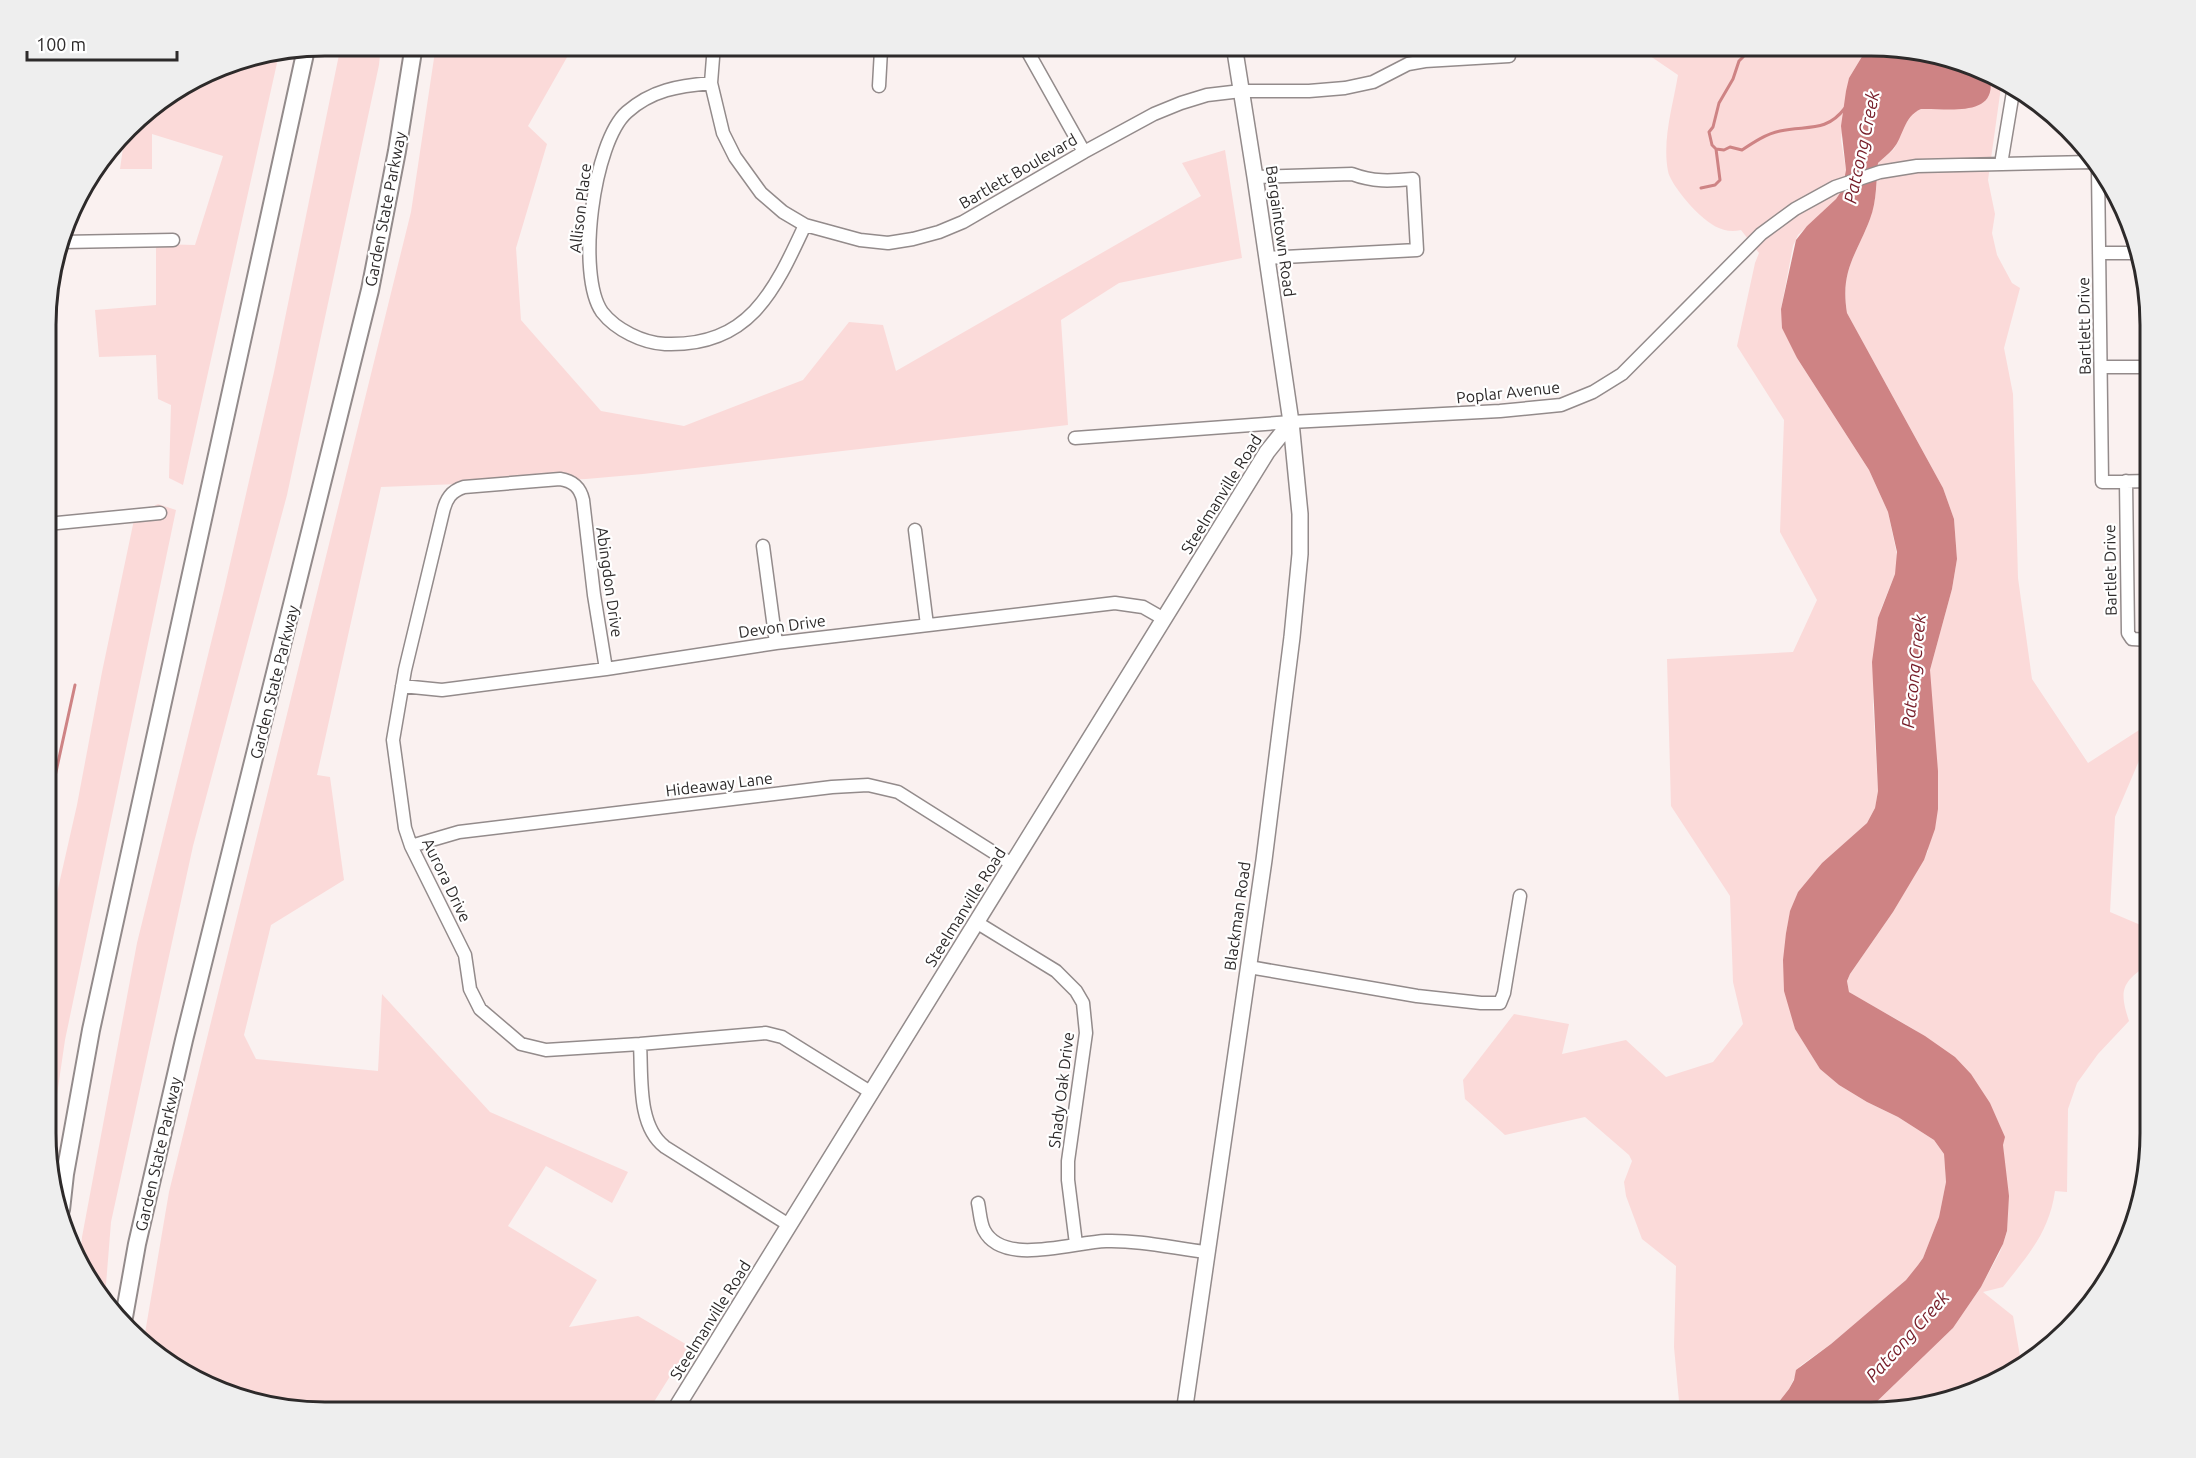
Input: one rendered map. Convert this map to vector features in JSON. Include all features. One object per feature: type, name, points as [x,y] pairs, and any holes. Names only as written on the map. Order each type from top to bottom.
[{"type":"highway","points":[[63,1194],[91,1030],[304,56]]},
{"type":"highway","name":"Garden State Parkway","points":[[125,1314],[137,1244],[184,1040],[367,300],[397,151],[412,56]]},
{"type":"main road","name":"Bargaintown Road","points":[[1236,56],[1256,177],[1291,422]]},
{"type":"main road","name":"Steelmanville Road","points":[[681,1402],[1267,452],[1291,422]]},
{"type":"main road","name":"Blackman Road","points":[[1186,1402],[1249,968],[1299,572],[1300,514],[1291,422]]},
{"type":"street","name":"Bartlett Boulevard","points":[[713,56],[711,82],[723,133],[745,173],[769,199],[783,212],[805,225],[860,240],[888,243],[913,239],[963,222],[1154,114],[1207,95],[1241,91],[1309,91],[1345,88],[1373,82],[1408,64],[1509,56]]},
{"type":"street","points":[[879,86],[881,56]]},
{"type":"street","points":[[1030,56],[1084,152]]},
{"type":"street","name":"Allison Place","points":[[711,82],[657,92],[625,114],[604,151],[590,235],[589,259],[591,276],[602,311],[618,327],[656,344],[683,345],[708,341],[745,322],[758,308],[769,293],[805,225]]},
{"type":"street","points":[[2001,164],[2012,95]]},
{"type":"street","name":"Poplar Avenue","points":[[1075,438],[1291,422],[1530,409],[1561,405],[1582,397],[1622,374],[1755,240],[1780,219],[1812,198],[1852,180],[1899,168],[1931,165],[2086,162]]},
{"type":"street","points":[[1256,177],[1352,174],[1366,180],[1381,182],[1413,179],[1417,250],[1266,258]]},
{"type":"street","name":"Bartlett Drive","points":[[2098,180],[2102,482],[2126,481]]},
{"type":"street","points":[[69,242],[173,240]]},
{"type":"street","points":[[2099,254],[2130,253]]},
{"type":"street","points":[[2101,368],[2140,367]]},
{"type":"street","name":"Aurora Drive","points":[[583,500],[578,487],[562,479],[464,487],[452,493],[443,512],[402,686],[393,740],[405,828],[411,846],[465,955],[470,989],[480,1009],[521,1044],[546,1050],[766,1033],[788,1041],[872,1093]]},
{"type":"street","points":[[2126,481],[2140,481]]},
{"type":"street","name":"Bartlet Drive","points":[[2126,481],[2128,633],[2132,639],[2140,639]]},
{"type":"street","name":"Abingdon Drive","points":[[583,500],[594,595],[606,669]]},
{"type":"street","points":[[56,523],[160,513]]},
{"type":"street","points":[[915,530],[927,625]]},
{"type":"street","points":[[763,546],[776,643]]},
{"type":"street","name":"Devon Drive","points":[[402,686],[442,690],[606,669],[776,643],[1115,603],[1143,608],[1164,619]]},
{"type":"street","name":"Hideaway Lane","points":[[411,846],[459,832],[831,787],[868,785],[898,792],[1012,864]]},
{"type":"street","points":[[1249,968],[1417,996],[1500,1003],[1504,993],[1520,896]]},
{"type":"street","name":"Shady Oak Drive","points":[[976,922],[1056,971],[1076,991],[1083,1003],[1086,1033],[1068,1161],[1068,1180],[1076,1244]]},
{"type":"street","points":[[640,1044],[645,1117],[655,1138],[665,1147],[789,1225]]},
{"type":"street","points":[[978,1203],[984,1231],[993,1241],[1018,1250],[1120,1241],[1206,1252]]},
{"type":"shaded area","points":[[339,56],[380,56],[287,495],[193,846],[111,1222],[106,1289],[83,1252],[82,1237],[137,943],[224,590],[274,372]]},
{"type":"shaded area","points":[[434,56],[568,56],[528,126],[547,144],[516,248],[521,320],[601,411],[684,426],[803,380],[849,322],[883,325],[896,371],[1201,196],[1182,163],[1225,150],[1242,258],[1119,283],[1061,320],[1068,425],[643,474],[586,479],[381,487],[317,775],[330,777],[344,880],[271,925],[244,1035],[256,1059],[378,1071],[382,994],[490,1112],[628,1172],[612,1203],[546,1166],[508,1226],[597,1280],[569,1327],[638,1316],[689,1346],[654,1402],[307,1402],[290,1400],[238,1388],[206,1375],[175,1357],[145,1334],[169,1192],[411,212]]},
{"type":"shaded area","points":[[1650,56],[1862,56],[1849,78],[1841,140],[1846,170],[1842,190],[1836,199],[1798,235],[1793,246],[1781,309],[1797,358],[1869,470],[1888,512],[1898,560],[1876,631],[1873,705],[1878,791],[1875,808],[1867,823],[1822,863],[1798,892],[1790,912],[1786,933],[1790,1007],[1795,1029],[1820,1069],[1839,1085],[1898,1117],[1934,1140],[1944,1154],[1946,1182],[1939,1217],[1918,1265],[1906,1280],[1831,1344],[1800,1366],[1789,1389],[1779,1402],[1679,1402],[1674,1347],[1676,1266],[1642,1239],[1626,1196],[1624,1182],[1632,1161],[1629,1155],[1585,1117],[1505,1135],[1465,1099],[1463,1080],[1514,1014],[1569,1024],[1562,1054],[1626,1040],[1666,1077],[1713,1062],[1743,1024],[1733,982],[1730,896],[1671,806],[1667,659],[1793,652],[1817,600],[1780,532],[1784,420],[1737,346],[1759,253],[1741,230],[1730,231],[1714,226],[1696,211],[1686,201],[1668,171],[1666,147],[1678,75]]},
{"type":"shaded area","points":[[278,60],[183,485],[169,478],[171,405],[158,399],[156,355],[99,357],[95,310],[156,305],[156,244],[195,245],[223,156],[152,134],[152,169],[120,169],[123,146],[147,122],[175,101],[222,76]]},
{"type":"shaded area","points":[[1991,83],[2001,89],[1988,180],[1995,214],[1992,233],[1997,255],[2012,283],[2020,288],[2004,348],[2013,394],[2018,578],[2032,679],[2088,763],[2140,729],[2140,758],[2115,817],[2110,912],[2140,925],[2140,970],[2125,987],[2124,1001],[2129,1021],[2098,1054],[2077,1083],[2068,1109],[2067,1192],[2055,1191],[2043,1231],[2029,1254],[2003,1287],[1983,1292],[2013,1316],[2020,1357],[1990,1375],[1958,1388],[1924,1397],[1876,1402],[1953,1328],[1981,1287],[2000,1252],[2007,1232],[2003,1134],[1982,1092],[1951,1056],[1913,1029],[1849,992],[1847,981],[1893,912],[1928,851],[1930,670],[1952,589],[1957,559],[1954,519],[1943,488],[1847,313],[1846,285],[1851,264],[1872,212],[1878,163],[1894,149],[1904,126],[1914,112],[1921,109],[1959,109],[1991,86]]},
{"type":"shaded area","points":[[158,504],[176,510],[65,1040],[56,1102],[56,897],[77,805],[135,515]]},
{"type":"water","name":"Patcong Creek","points":[[1862,56],[1889,56],[1941,65],[1990,83],[1987,98],[1980,105],[1958,109],[1921,109],[1915,112],[1907,122],[1897,144],[1878,163],[1872,212],[1851,264],[1846,285],[1847,313],[1943,488],[1954,519],[1957,559],[1952,589],[1930,670],[1938,771],[1938,809],[1935,829],[1924,860],[1847,981],[1849,992],[1925,1036],[1955,1057],[1971,1074],[1990,1103],[2005,1137],[2003,1145],[2009,1196],[2007,1231],[2003,1244],[1981,1287],[1953,1328],[1876,1402],[1779,1402],[1794,1380],[1796,1370],[1831,1344],[1906,1280],[1918,1265],[1939,1217],[1946,1182],[1944,1154],[1934,1140],[1898,1117],[1839,1085],[1820,1069],[1795,1029],[1784,991],[1783,960],[1786,933],[1790,911],[1798,892],[1822,863],[1867,823],[1875,808],[1878,791],[1872,662],[1878,618],[1895,574],[1897,552],[1888,512],[1869,470],[1797,358],[1782,328],[1781,309],[1796,240],[1842,190],[1846,170],[1841,126],[1849,78]]},
{"type":"waterway","points":[[1701,188],[1715,185],[1720,180],[1716,149],[1712,145],[1709,132],[1713,127],[1719,103],[1744,56]]},
{"type":"waterway","points":[[1716,149],[1724,150],[1730,147],[1742,150],[1775,132],[1823,125],[1838,116],[1845,108]]},
{"type":"waterway","points":[[56,772],[75,685]]}]
